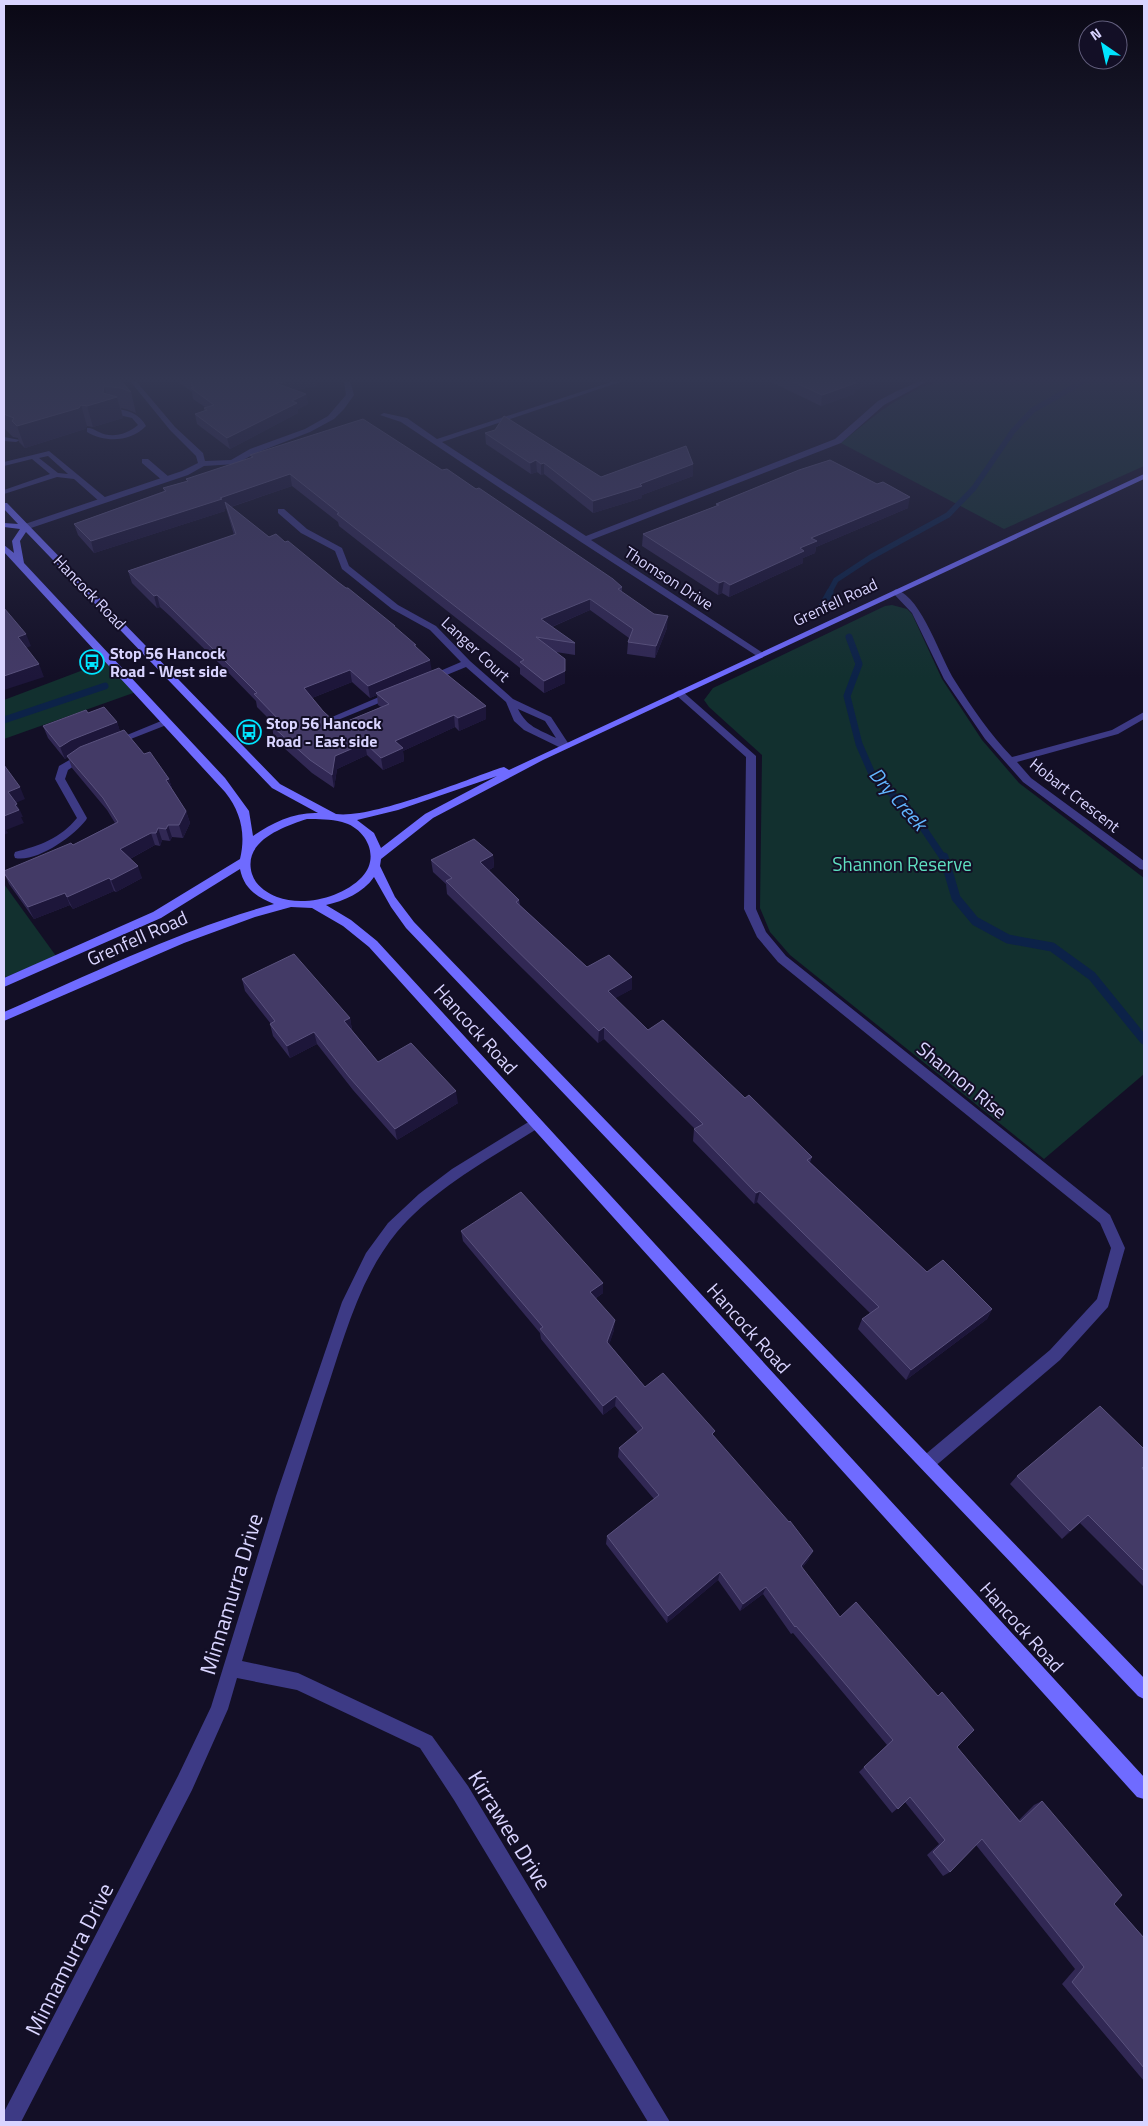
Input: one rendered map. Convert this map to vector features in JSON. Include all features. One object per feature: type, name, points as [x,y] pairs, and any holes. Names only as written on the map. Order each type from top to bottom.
[{"type":"main road","name":"Grenfell Road","points":[[376,862],[430,816],[539,758],[1135,480]]},
{"type":"main road","name":"Hancock Road","points":[[4,505],[276,786],[332,816]]},
{"type":"main road","points":[[4,525],[25,527],[16,541],[20,564]]},
{"type":"main road","name":"Hancock Road","points":[[4,547],[221,780],[239,802],[247,816],[249,827],[247,856]]},
{"type":"main road","name":"Grenfell Road","points":[[346,819],[394,808],[539,758]]},
{"type":"main road","points":[[307,816],[332,816],[346,819],[360,826],[370,834],[376,844],[376,862],[366,880],[352,891],[335,899],[315,904],[289,904],[269,898],[254,888],[246,875],[247,856],[262,835],[282,823],[307,816]]},
{"type":"main road","name":"Grenfell Road","points":[[4,983],[157,915],[182,901],[247,856]]},
{"type":"main road","name":"Hancock Road","points":[[376,862],[391,901],[410,925],[1144,1690]]},
{"type":"main road","name":"Grenfell Road","points":[[4,1017],[187,936],[223,922],[289,904]]},
{"type":"main road","name":"Hancock Road","points":[[315,904],[347,923],[373,944],[535,1124],[1144,1790]]},
{"type":"street","points":[[4,492],[37,480]]},
{"type":"street","points":[[80,480],[103,500]]},
{"type":"street","points":[[25,527],[162,480]]},
{"type":"street","name":"Thomson Drive","points":[[493,480],[760,655]]},
{"type":"street","points":[[584,540],[737,480]]},
{"type":"street","name":"Langer Court","points":[[281,511],[304,531],[339,550],[345,567],[395,608],[433,628],[467,664],[510,701],[548,719],[565,746]]},
{"type":"street","name":"Hobart Crescent","points":[[896,592],[916,612],[949,679],[988,737],[1027,780],[1144,866]]},
{"type":"street","points":[[421,682],[467,664]]},
{"type":"street","points":[[330,720],[403,690]]},
{"type":"street","name":"Shannon Rise","points":[[679,693],[751,756],[750,908],[761,934],[782,959],[1105,1220],[1118,1248],[1103,1302],[1055,1354],[927,1463]]},
{"type":"street","name":"Langer Court","points":[[510,701],[519,721],[527,728],[565,746]]},
{"type":"street","points":[[1010,761],[1116,732],[1144,715]]},
{"type":"street","points":[[108,745],[166,722]]},
{"type":"street","points":[[19,855],[41,850],[55,843],[75,828],[82,818],[60,778],[63,768],[80,756],[92,751]]},
{"type":"street","name":"Minnamurra Drive","points":[[10,2122],[185,1783],[219,1709],[284,1496],[349,1302],[371,1258],[393,1227],[424,1198],[457,1173],[535,1124]]},
{"type":"street","name":"Kirrawee Drive","points":[[232,1668],[298,1682],[426,1742],[461,1793],[660,2122]]},
{"type":"green space","points":[[912,480],[1112,480],[1004,529]]},
{"type":"green space","name":"Shannon Reserve","points":[[892,605],[907,609],[912,614],[942,679],[982,740],[1019,783],[1144,878],[1144,1074],[1044,1159],[790,955],[770,932],[760,908],[762,755],[709,707],[704,700],[713,688],[885,606]]},
{"type":"green space","points":[[107,661],[136,692],[4,739],[4,700]]},
{"type":"green space","points":[[4,884],[56,956],[4,978]]},
{"type":"building","points":[[272,480],[220,498],[222,499],[91,541],[74,524],[166,491],[163,488],[188,481]]},
{"type":"building","points":[[298,480],[463,480],[476,489],[479,488],[613,579],[622,587],[618,589],[654,614],[668,616],[656,646],[628,642],[633,629],[590,599],[541,619],[575,643],[536,637],[565,659],[565,671],[544,681],[520,662],[524,660],[337,514],[339,513]]},
{"type":"building","points":[[566,480],[650,480],[640,484],[642,486],[593,501]]},
{"type":"building","points":[[774,480],[870,480],[877,484],[883,482],[910,497],[811,538],[817,541],[800,548],[804,551],[730,585],[724,581],[719,583],[643,534],[719,505],[716,504]]},
{"type":"building","points":[[225,502],[269,537],[276,534],[285,542],[288,541],[395,626],[430,660],[368,686],[350,670],[304,688],[323,711],[338,725],[389,704],[376,693],[439,668],[486,706],[458,718],[454,715],[395,741],[403,748],[381,758],[365,743],[335,756],[332,775],[310,760],[272,726],[281,722],[254,694],[257,693],[167,604],[157,595],[154,596],[128,571],[236,534]]},
{"type":"building","points":[[4,608],[26,634],[18,637],[39,664],[4,676]]},
{"type":"building","points":[[104,707],[117,722],[71,740],[60,747],[43,726],[86,710],[88,713]]},
{"type":"building","points":[[124,730],[144,754],[150,752],[169,779],[166,780],[186,811],[179,825],[168,825],[166,829],[158,828],[156,833],[151,833],[120,849],[138,866],[111,880],[109,878],[67,897],[65,893],[28,907],[4,871],[71,843],[73,845],[118,822],[103,798],[67,756],[80,747]]},
{"type":"building","points":[[4,765],[20,787],[8,792],[19,810],[4,816]]},
{"type":"building","points":[[474,839],[493,855],[480,862],[519,900],[516,902],[587,967],[609,955],[632,977],[608,991],[648,1030],[663,1020],[745,1098],[749,1095],[812,1157],[807,1160],[927,1272],[943,1260],[992,1309],[911,1370],[862,1319],[879,1307],[760,1191],[756,1193],[694,1129],[703,1124],[604,1027],[599,1031],[446,881],[452,878],[431,860]]},
{"type":"building","points":[[294,954],[350,1018],[344,1021],[378,1062],[411,1043],[456,1091],[395,1129],[350,1078],[314,1032],[287,1046],[270,1024],[275,1021],[242,979]]},
{"type":"building","points":[[521,1192],[603,1283],[590,1292],[615,1320],[607,1342],[645,1387],[663,1373],[715,1431],[712,1434],[790,1521],[813,1551],[801,1566],[840,1617],[856,1602],[938,1696],[942,1692],[974,1730],[957,1747],[1020,1822],[1042,1801],[1122,1895],[1114,1904],[1144,1938],[1144,2068],[1072,1982],[1084,1967],[982,1839],[950,1872],[933,1852],[945,1840],[910,1797],[898,1809],[864,1767],[893,1740],[795,1627],[766,1587],[743,1604],[720,1572],[668,1616],[607,1536],[659,1495],[619,1448],[643,1428],[616,1396],[603,1406],[540,1329],[543,1327],[461,1231]]},
{"type":"building","points":[[1100,1406],[1144,1449],[1144,1466],[1142,1468],[1144,1471],[1144,1571],[1088,1515],[1070,1531],[1017,1476]]},
{"type":"waterway","name":"Dry Creek","points":[[829,593],[836,580],[871,557],[948,515],[979,480]]},
{"type":"waterway","name":"Dry Creek","points":[[822,607],[830,592]]},
{"type":"waterway","name":"Dry Creek","points":[[849,637],[859,664],[847,696],[859,744],[873,776],[915,816],[944,859]]},
{"type":"waterway","points":[[4,720],[105,686]]},
{"type":"waterway","name":"Dry Creek","points":[[944,857],[956,898],[975,921],[1008,939],[1052,947],[1092,976],[1144,1040]]},
{"type":"place","name":"Stop 56 Hancock Road - West side","points":[[92,662]]},
{"type":"place","name":"Stop 56 Hancock Road - East side","points":[[249,732]]}]
